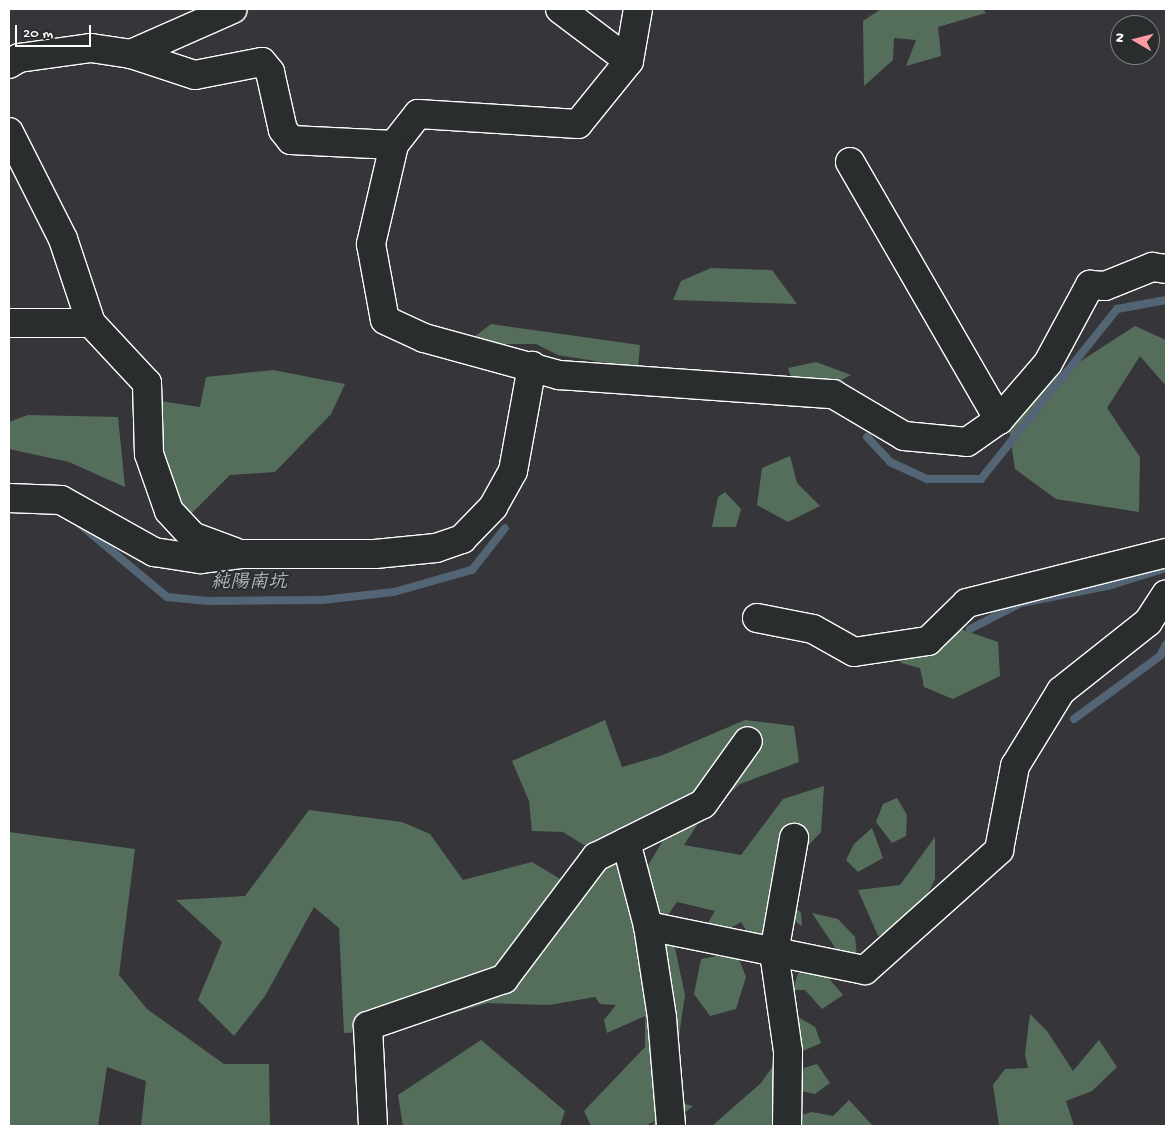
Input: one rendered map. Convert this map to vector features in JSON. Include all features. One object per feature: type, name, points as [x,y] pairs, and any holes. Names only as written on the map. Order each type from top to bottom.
[{"type":"street","points":[[131,54],[233,9]]},
{"type":"street","points":[[560,9],[630,61]]},
{"type":"street","points":[[638,9],[630,61],[578,124],[418,114],[394,145],[371,244],[385,320],[424,338],[532,366],[559,375],[833,394],[904,436],[943,443],[967,442],[999,420],[1048,363],[1090,284],[1104,286],[1152,267],[1166,269]]},
{"type":"street","points":[[9,64],[19,58],[91,48],[131,54],[194,75],[262,62],[270,72],[283,130],[291,140],[394,145]]},
{"type":"street","points":[[9,132],[63,239],[90,324],[147,383],[149,454],[169,511],[192,536],[240,554]]},
{"type":"street","points":[[850,162],[999,420]]},
{"type":"street","points":[[9,322],[90,324]]},
{"type":"street","points":[[9,498],[61,500],[154,552],[200,558],[240,554],[375,554],[436,548],[462,539],[493,507],[513,472],[532,366]]},
{"type":"street","points":[[757,618],[813,629],[854,652],[928,641],[967,603],[1166,553]]},
{"type":"street","points":[[648,926],[865,970],[999,850],[1015,766],[1061,691],[1148,622],[1166,594]]},
{"type":"street","points":[[373,1126],[368,1026],[504,979],[596,857],[703,804],[748,741]]},
{"type":"street","points":[[787,1126],[788,1051],[774,953],[794,838]]},
{"type":"street","points":[[626,842],[648,926],[662,1018],[671,1126]]},
{"type":"green space","points":[[881,9],[982,9],[986,13],[938,27],[941,56],[906,66],[916,40],[894,38],[893,60],[864,86],[863,21]]},
{"type":"green space","points":[[711,268],[772,270],[797,304],[673,300],[681,281]]},
{"type":"green space","points":[[491,324],[640,345],[638,368],[558,355],[536,344],[502,344],[474,337]]},
{"type":"green space","points":[[1135,326],[1166,340],[1166,386],[1140,356],[1107,408],[1140,457],[1139,512],[1056,499],[1015,469],[1008,421],[1039,388]]},
{"type":"green space","points":[[816,362],[851,375],[831,385],[792,380],[788,368]]},
{"type":"green space","points":[[273,370],[345,384],[331,414],[275,472],[230,475],[189,516],[161,477],[160,401],[200,407],[206,377]]},
{"type":"green space","points":[[28,415],[118,417],[125,487],[69,462],[9,449],[9,422]]},
{"type":"green space","points":[[790,456],[797,483],[820,506],[788,522],[757,505],[762,468]]},
{"type":"green space","points":[[725,492],[741,509],[736,527],[712,527],[718,497]]},
{"type":"green space","points":[[943,623],[998,642],[1000,676],[953,699],[924,687],[920,668],[901,663],[895,637]]},
{"type":"green space","points":[[605,720],[622,767],[663,755],[745,720],[794,726],[799,762],[740,784],[699,822],[684,845],[741,855],[783,799],[824,786],[821,832],[774,881],[801,913],[802,926],[788,917],[767,935],[749,935],[741,922],[729,929],[703,931],[715,911],[677,902],[668,915],[685,995],[677,1050],[685,1104],[693,1106],[668,1126],[652,1126],[656,1120],[646,1126],[591,1126],[584,1111],[645,1047],[645,1016],[607,1033],[604,1020],[616,1005],[600,1004],[595,997],[549,1005],[488,1003],[391,1031],[344,1033],[339,928],[314,907],[265,996],[234,1036],[198,1000],[222,942],[176,900],[245,896],[309,810],[402,822],[430,834],[463,880],[532,862],[585,894],[601,861],[636,847],[646,869],[665,837],[631,832],[584,845],[563,832],[532,831],[529,801],[512,761]]},
{"type":"green space","points":[[897,798],[907,815],[906,836],[892,843],[876,822],[883,804]]},
{"type":"green space","points":[[872,828],[883,858],[858,872],[846,860],[854,844]]},
{"type":"green space","points":[[9,832],[135,849],[119,975],[147,1009],[224,1064],[269,1064],[270,1126],[141,1126],[146,1081],[107,1067],[98,1126],[9,1126]]},
{"type":"green space","points":[[935,837],[935,879],[916,919],[878,936],[858,890],[900,885]]},
{"type":"green space","points":[[812,913],[838,919],[855,937],[857,956],[844,961]]},
{"type":"green space","points":[[716,956],[739,959],[746,977],[736,1009],[710,1016],[694,994],[701,959]]},
{"type":"green space","points":[[798,973],[826,975],[843,995],[822,1009],[805,990],[793,990]]},
{"type":"green space","points":[[1030,1014],[1047,1031],[1073,1071],[1099,1040],[1117,1067],[1092,1091],[1066,1101],[1074,1126],[999,1126],[993,1085],[1005,1069],[1028,1068],[1025,1054]]},
{"type":"green space","points":[[800,1018],[815,1027],[821,1043],[803,1051],[793,1019]]},
{"type":"green space","points":[[481,1040],[565,1111],[560,1126],[403,1126],[398,1095]]},
{"type":"green space","points":[[777,1060],[794,1117],[812,1112],[833,1116],[849,1100],[873,1126],[712,1126],[761,1083]]},
{"type":"green space","points":[[817,1064],[830,1083],[815,1094],[796,1090],[804,1068]]},
{"type":"waterway","points":[[867,437],[890,462],[927,479],[981,479],[1117,309],[1166,300]]},
{"type":"waterway","name":"純陽南坑","points":[[77,522],[167,597],[208,601],[322,600],[394,592],[472,570],[505,528]]},
{"type":"waterway","points":[[970,629],[1021,603],[1108,586],[1166,568]]},
{"type":"waterway","points":[[1074,719],[1160,656],[1166,644]]}]
